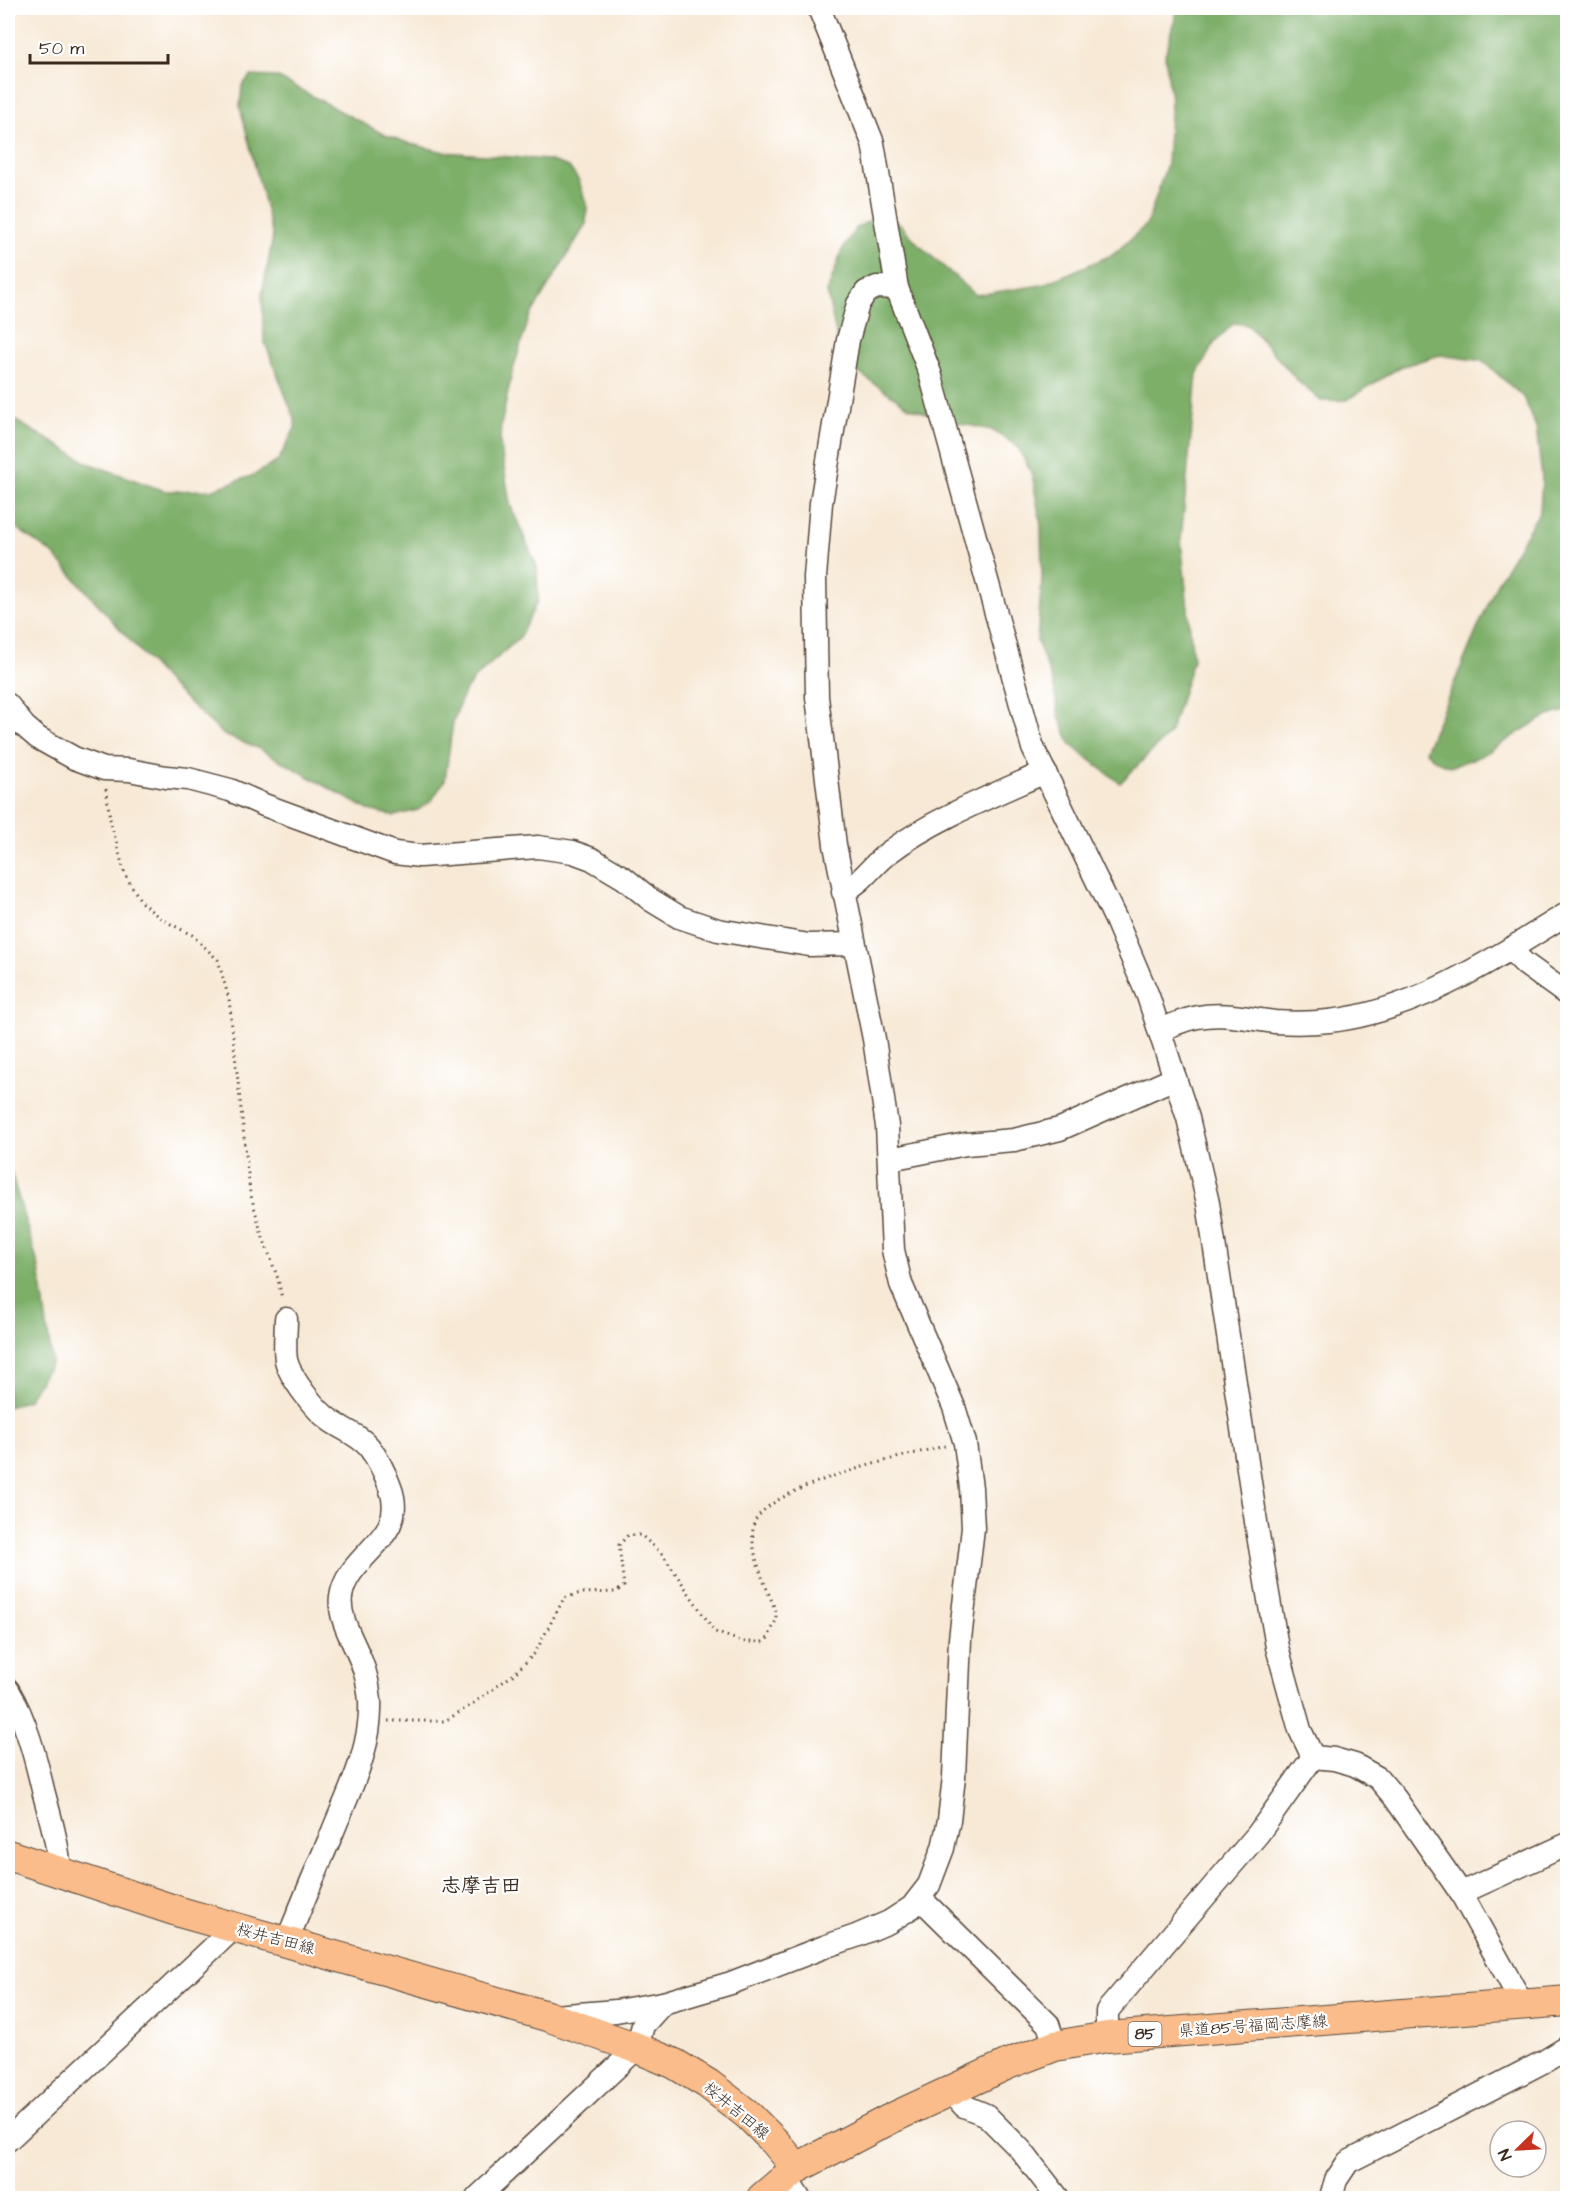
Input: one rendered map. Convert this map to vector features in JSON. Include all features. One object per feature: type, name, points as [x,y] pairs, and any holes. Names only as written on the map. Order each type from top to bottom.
[{"type":"main road","name":"桜井吉田線","points":[[8,1855],[183,1912],[546,2016],[637,2048],[675,2064],[708,2084],[747,2114],[775,2142],[793,2181]]},
{"type":"main road","name":"県道85号福岡志摩線","points":[[762,2199],[890,2119],[1025,2056],[1054,2046],[1107,2037],[1568,2001]]},
{"type":"street","points":[[819,8],[873,143],[897,288],[930,373],[1033,748],[1116,920],[1148,996],[1198,1152],[1208,1203],[1277,1647],[1300,1730],[1313,1757]]},
{"type":"street","points":[[897,288],[877,287],[866,292],[858,304],[848,340],[821,503],[815,577],[817,698],[835,845],[874,1039],[887,1126],[893,1250],[901,1284],[954,1407],[964,1441],[971,1488],[973,1528],[960,1639],[954,1777],[943,1848],[929,1885],[920,1899],[1048,2024],[1054,2046]]},
{"type":"street","points":[[8,705],[24,726],[38,738],[74,758],[104,769],[129,770],[188,779],[230,790],[264,805],[395,853],[420,856],[537,847],[573,852],[592,859],[624,878],[651,900],[679,917],[718,930],[809,945],[854,944]]},
{"type":"street","points":[[843,892],[858,884],[887,854],[915,836],[978,802],[1045,772]]},
{"type":"street","points":[[1159,1030],[1197,1017],[1226,1015],[1275,1022],[1306,1023],[1370,1014],[1456,979],[1568,913]]},
{"type":"street","points":[[1510,949],[1525,964],[1568,995]]},
{"type":"street","points":[[890,1159],[966,1144],[1014,1140],[1060,1129],[1175,1077]]},
{"type":"street","points":[[286,1319],[286,1360],[304,1395],[330,1420],[368,1445],[378,1460],[391,1489],[395,1506],[390,1526],[346,1581],[341,1598],[342,1612],[363,1665],[369,1699],[369,1720],[361,1764],[286,1941]]},
{"type":"street","points":[[8,1690],[34,1752],[58,1848],[60,1871]]},
{"type":"street","points":[[1313,1757],[1334,1758],[1356,1765],[1378,1778],[1395,1798],[1461,1893],[1522,2003]]},
{"type":"street","points":[[1107,2037],[1107,2011],[1258,1834],[1313,1757]]},
{"type":"street","points":[[1461,1893],[1568,1844]]},
{"type":"street","name":"桜井吉田線","points":[[546,2016],[616,2011],[663,2003],[731,1983],[889,1922],[920,1899]]},
{"type":"street","points":[[8,2140],[235,1927]]},
{"type":"street","points":[[477,2199],[637,2048],[643,2025],[663,2003]]},
{"type":"street","points":[[1331,2199],[1336,2180],[1348,2162],[1568,2047]]},
{"type":"street","points":[[951,2091],[964,2106],[986,2115],[1020,2149],[1058,2199]]},
{"type":"path","points":[[104,769],[110,819],[125,875],[142,903],[161,918],[192,935],[218,960],[229,999],[250,1192],[278,1279],[286,1319]]},
{"type":"path","points":[[369,1720],[445,1721],[471,1705],[514,1674],[536,1653],[564,1598],[581,1593],[616,1592],[624,1586],[619,1545],[628,1535],[641,1535],[663,1555],[715,1632],[743,1642],[762,1642],[768,1638],[776,1620],[776,1612],[756,1555],[753,1528],[765,1507],[828,1478],[964,1441]]},
{"type":"green space","points":[[1178,8],[1567,8],[1567,711],[1540,720],[1480,756],[1455,766],[1445,765],[1425,751],[1497,583],[1540,511],[1542,478],[1536,427],[1523,397],[1483,361],[1440,355],[1400,367],[1347,400],[1321,401],[1300,383],[1248,325],[1234,323],[1215,342],[1197,374],[1181,539],[1193,660],[1170,733],[1120,783],[1071,745],[1059,716],[1053,683],[1037,641],[1042,578],[1041,525],[1032,474],[1017,446],[992,430],[953,422],[909,407],[856,371],[837,339],[827,292],[842,250],[856,228],[878,216],[899,223],[920,246],[976,295],[1042,285],[1114,254],[1147,224],[1167,164],[1171,100],[1165,55]]},
{"type":"green space","points":[[250,76],[277,77],[383,134],[411,144],[445,152],[548,160],[569,167],[579,181],[587,206],[586,224],[529,318],[512,373],[501,425],[500,442],[510,504],[537,567],[538,600],[520,637],[474,679],[463,694],[453,722],[445,780],[432,800],[418,810],[394,816],[368,810],[260,749],[224,735],[170,685],[53,554],[8,522],[8,416],[88,463],[165,491],[211,490],[254,475],[278,461],[295,428],[295,420],[264,340],[262,295],[273,237],[240,107],[242,86]]},
{"type":"green space","points":[[8,1162],[39,1268],[52,1362],[28,1400],[8,1407]]},
{"type":"district","name":"志摩吉田","points":[[481,1885]]}]
